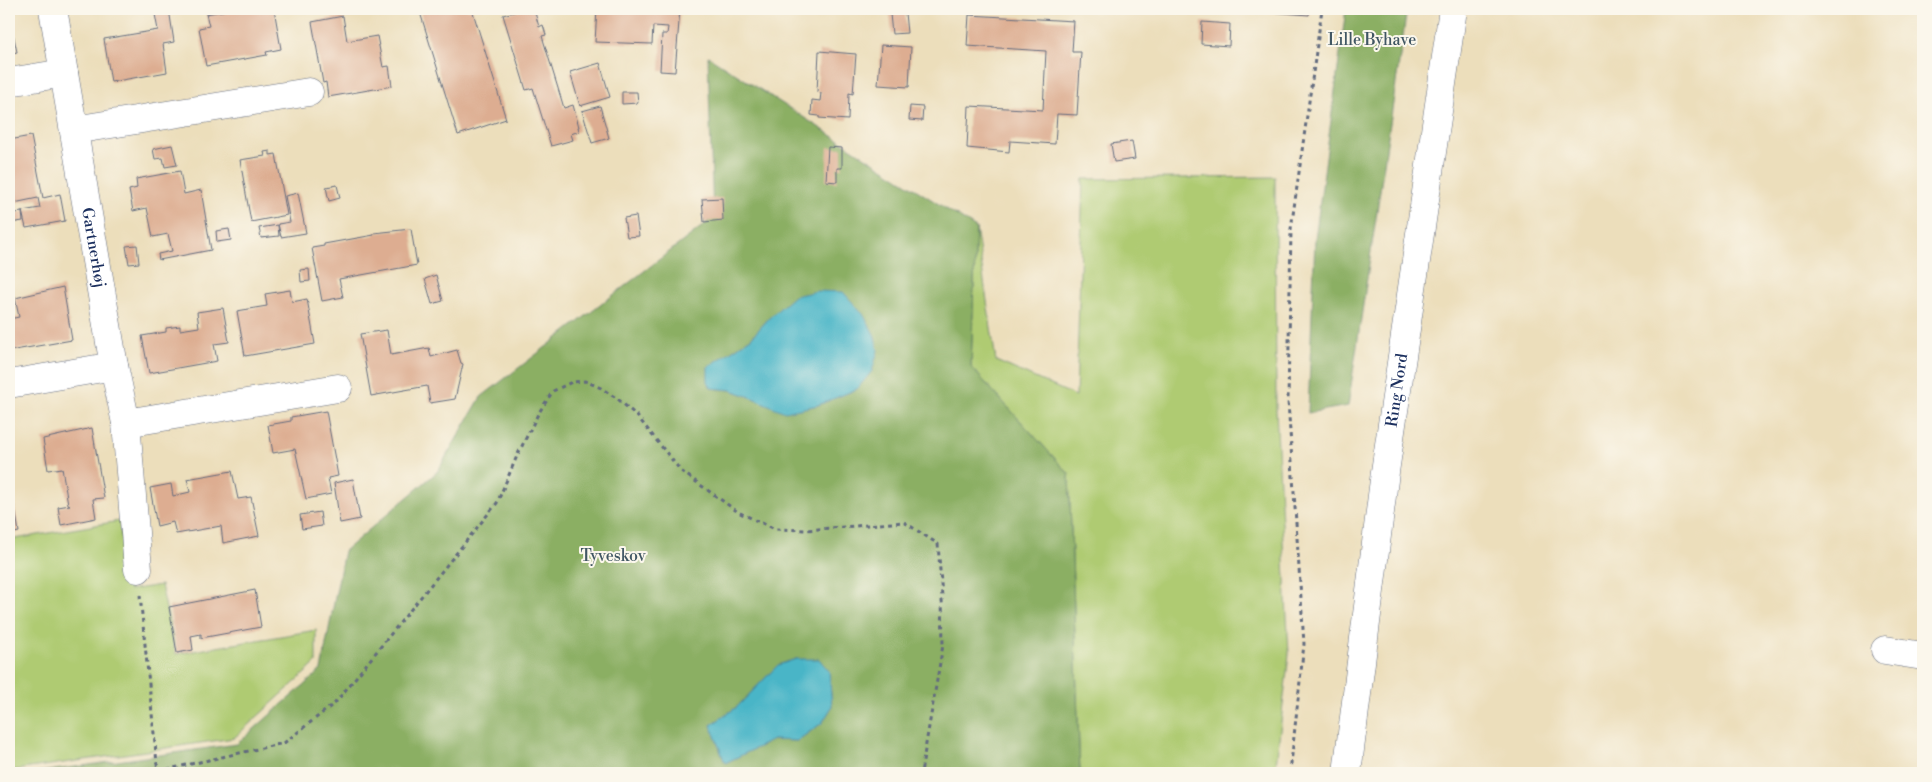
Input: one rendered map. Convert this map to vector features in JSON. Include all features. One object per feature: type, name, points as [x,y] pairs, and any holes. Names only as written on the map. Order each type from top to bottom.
[{"type":"street","name":"Gartnerhøj","points":[[53,9],[114,366],[126,423],[138,570]]},
{"type":"street","name":"Ring Nord","points":[[1347,773],[1385,472],[1453,9]]},
{"type":"street","points":[[9,82],[64,73]]},
{"type":"street","points":[[74,130],[309,92]]},
{"type":"street","points":[[9,384],[114,366]]},
{"type":"street","points":[[126,423],[338,388]]},
{"type":"street","points":[[1885,650],[1923,656]]},
{"type":"path","points":[[1290,773],[1304,644],[1288,401],[1291,228],[1322,9]]},
{"type":"path","points":[[151,773],[158,773],[284,743],[335,703],[497,503],[517,456],[538,414],[553,391],[572,382],[585,381],[601,388],[619,400],[637,416],[681,471],[738,512],[775,529],[806,530],[904,522],[938,544],[943,645],[921,773]]},
{"type":"path","points":[[138,570],[158,773]]},
{"type":"green space","name":"Lille Byhave","points":[[1346,9],[1407,9],[1348,406],[1308,413],[1315,239]]},
{"type":"green space","name":"Tyveskov","points":[[708,56],[976,228],[971,367],[1069,474],[1080,773],[33,773],[237,744],[321,670],[344,551],[437,472],[481,397],[713,218]],"holes":[[[771,316],[857,389],[818,405],[785,411],[731,390],[711,388],[708,367],[751,338]],[[796,659],[829,671],[832,707],[822,723],[797,741],[773,740],[725,763],[711,725],[737,707],[778,665]]]},
{"type":"green space","points":[[1275,177],[1276,410],[1289,654],[1275,773],[1080,773],[1069,474],[971,367],[976,228],[996,361],[1076,396],[1083,179]]},
{"type":"green space","points":[[119,521],[129,590],[161,585],[176,654],[316,630],[316,663],[234,738],[9,771],[9,540]]},
{"type":"water","points":[[817,291],[843,292],[863,314],[874,334],[878,350],[872,371],[857,389],[818,405],[785,412],[731,390],[711,388],[708,381],[708,367],[751,338],[771,316],[794,296]]},
{"type":"water","points":[[796,659],[819,659],[829,671],[832,707],[822,723],[797,741],[773,740],[725,763],[711,725],[737,707],[778,665]]},
{"type":"building","points":[[154,9],[169,9],[174,42],[163,44],[167,72],[111,82],[104,39],[158,30]]},
{"type":"building","points":[[233,9],[255,9],[256,11],[274,9],[281,49],[266,52],[267,55],[206,66],[199,28],[209,26],[206,14]]},
{"type":"building","points":[[419,9],[472,9],[506,119],[458,135]]},
{"type":"building","points":[[525,9],[534,9],[539,27],[543,25],[546,35],[542,36],[564,108],[573,105],[579,131],[571,134],[573,140],[551,146],[533,88],[526,90],[503,15]]},
{"type":"building","points":[[597,9],[680,9],[675,72],[660,71],[662,34],[667,34],[668,27],[653,26],[652,44],[595,42]]},
{"type":"building","points":[[1256,9],[1310,9],[1309,15],[1256,11]]},
{"type":"building","points":[[905,13],[907,33],[892,34],[890,14]]},
{"type":"building","points":[[9,14],[17,52],[9,54]]},
{"type":"building","points":[[969,15],[1074,21],[1072,52],[1081,52],[1077,115],[1057,114],[1055,144],[1010,141],[1009,152],[967,148],[969,106],[1043,110],[1046,51],[967,46]]},
{"type":"building","points":[[343,16],[347,41],[377,36],[383,67],[389,66],[392,86],[328,97],[326,82],[323,83],[312,22]]},
{"type":"building","points":[[1202,22],[1230,24],[1229,46],[1201,44]]},
{"type":"building","points":[[881,45],[911,47],[909,87],[878,85]]},
{"type":"building","points":[[819,51],[856,54],[853,94],[849,93],[848,120],[819,118],[819,116],[811,115],[812,100],[820,101],[821,93],[817,92]]},
{"type":"building","points":[[600,63],[610,97],[580,106],[570,72]]},
{"type":"building","points":[[622,92],[637,92],[638,103],[622,104]]},
{"type":"building","points":[[600,106],[609,138],[592,143],[582,111]]},
{"type":"building","points":[[910,106],[923,107],[922,121],[909,120]]},
{"type":"building","points":[[31,136],[43,198],[60,194],[65,221],[26,228],[22,211],[40,208],[38,198],[9,204],[9,140]]},
{"type":"building","points":[[1132,141],[1135,159],[1114,162],[1111,144]]},
{"type":"building","points":[[172,145],[177,165],[165,167],[163,158],[155,159],[153,149]]},
{"type":"building","points":[[828,147],[842,148],[842,168],[837,168],[837,182],[826,181]]},
{"type":"building","points":[[270,151],[270,155],[276,154],[287,215],[251,222],[240,160],[265,156],[264,152]]},
{"type":"building","points":[[180,171],[184,194],[201,190],[211,250],[159,260],[158,254],[172,251],[168,234],[153,237],[147,208],[133,211],[129,190],[137,188],[136,179]]},
{"type":"building","points":[[337,185],[340,198],[329,201],[326,187]]},
{"type":"building","points":[[298,193],[306,233],[281,237],[278,224],[290,222],[285,196]]},
{"type":"building","points":[[722,198],[723,220],[704,222],[702,199]]},
{"type":"building","points":[[22,212],[23,221],[10,223],[9,214]]},
{"type":"building","points":[[636,216],[639,236],[627,237],[624,218]]},
{"type":"building","points":[[278,225],[279,236],[261,238],[259,228]]},
{"type":"building","points":[[229,229],[231,240],[217,242],[216,231]]},
{"type":"building","points":[[411,229],[417,265],[339,279],[343,297],[322,301],[312,248],[374,235],[374,233]]},
{"type":"building","points":[[137,245],[139,263],[129,264],[126,246]]},
{"type":"building","points":[[309,269],[310,281],[301,282],[300,270]]},
{"type":"building","points":[[436,275],[443,301],[432,304],[425,279]]},
{"type":"building","points":[[63,287],[72,340],[9,351],[9,319],[19,317],[15,298]]},
{"type":"building","points":[[290,290],[292,302],[307,299],[315,344],[245,356],[237,311],[267,306],[265,294]]},
{"type":"building","points":[[223,308],[229,342],[214,344],[217,361],[149,373],[142,336],[166,332],[166,328],[180,326],[180,330],[199,327],[197,312]]},
{"type":"building","points":[[387,330],[391,355],[429,348],[431,357],[457,350],[463,364],[455,399],[430,403],[427,386],[371,396],[360,334]]},
{"type":"building","points":[[326,411],[338,476],[328,478],[331,494],[306,499],[295,449],[273,453],[268,425],[291,421],[291,417]]},
{"type":"building","points":[[92,428],[104,498],[93,499],[96,518],[61,525],[58,507],[70,505],[68,504],[62,468],[48,470],[43,439]]},
{"type":"building","points":[[232,471],[238,499],[251,497],[259,536],[223,543],[221,526],[176,534],[173,522],[157,526],[150,488],[171,484],[173,496],[190,492],[187,479]]},
{"type":"building","points":[[353,479],[360,519],[340,523],[334,483]]},
{"type":"building","points":[[13,497],[19,532],[9,534],[9,498]]},
{"type":"building","points":[[320,512],[322,526],[302,529],[300,515]]},
{"type":"building","points":[[255,590],[261,627],[201,638],[201,634],[191,636],[193,650],[177,653],[169,607]]}]
